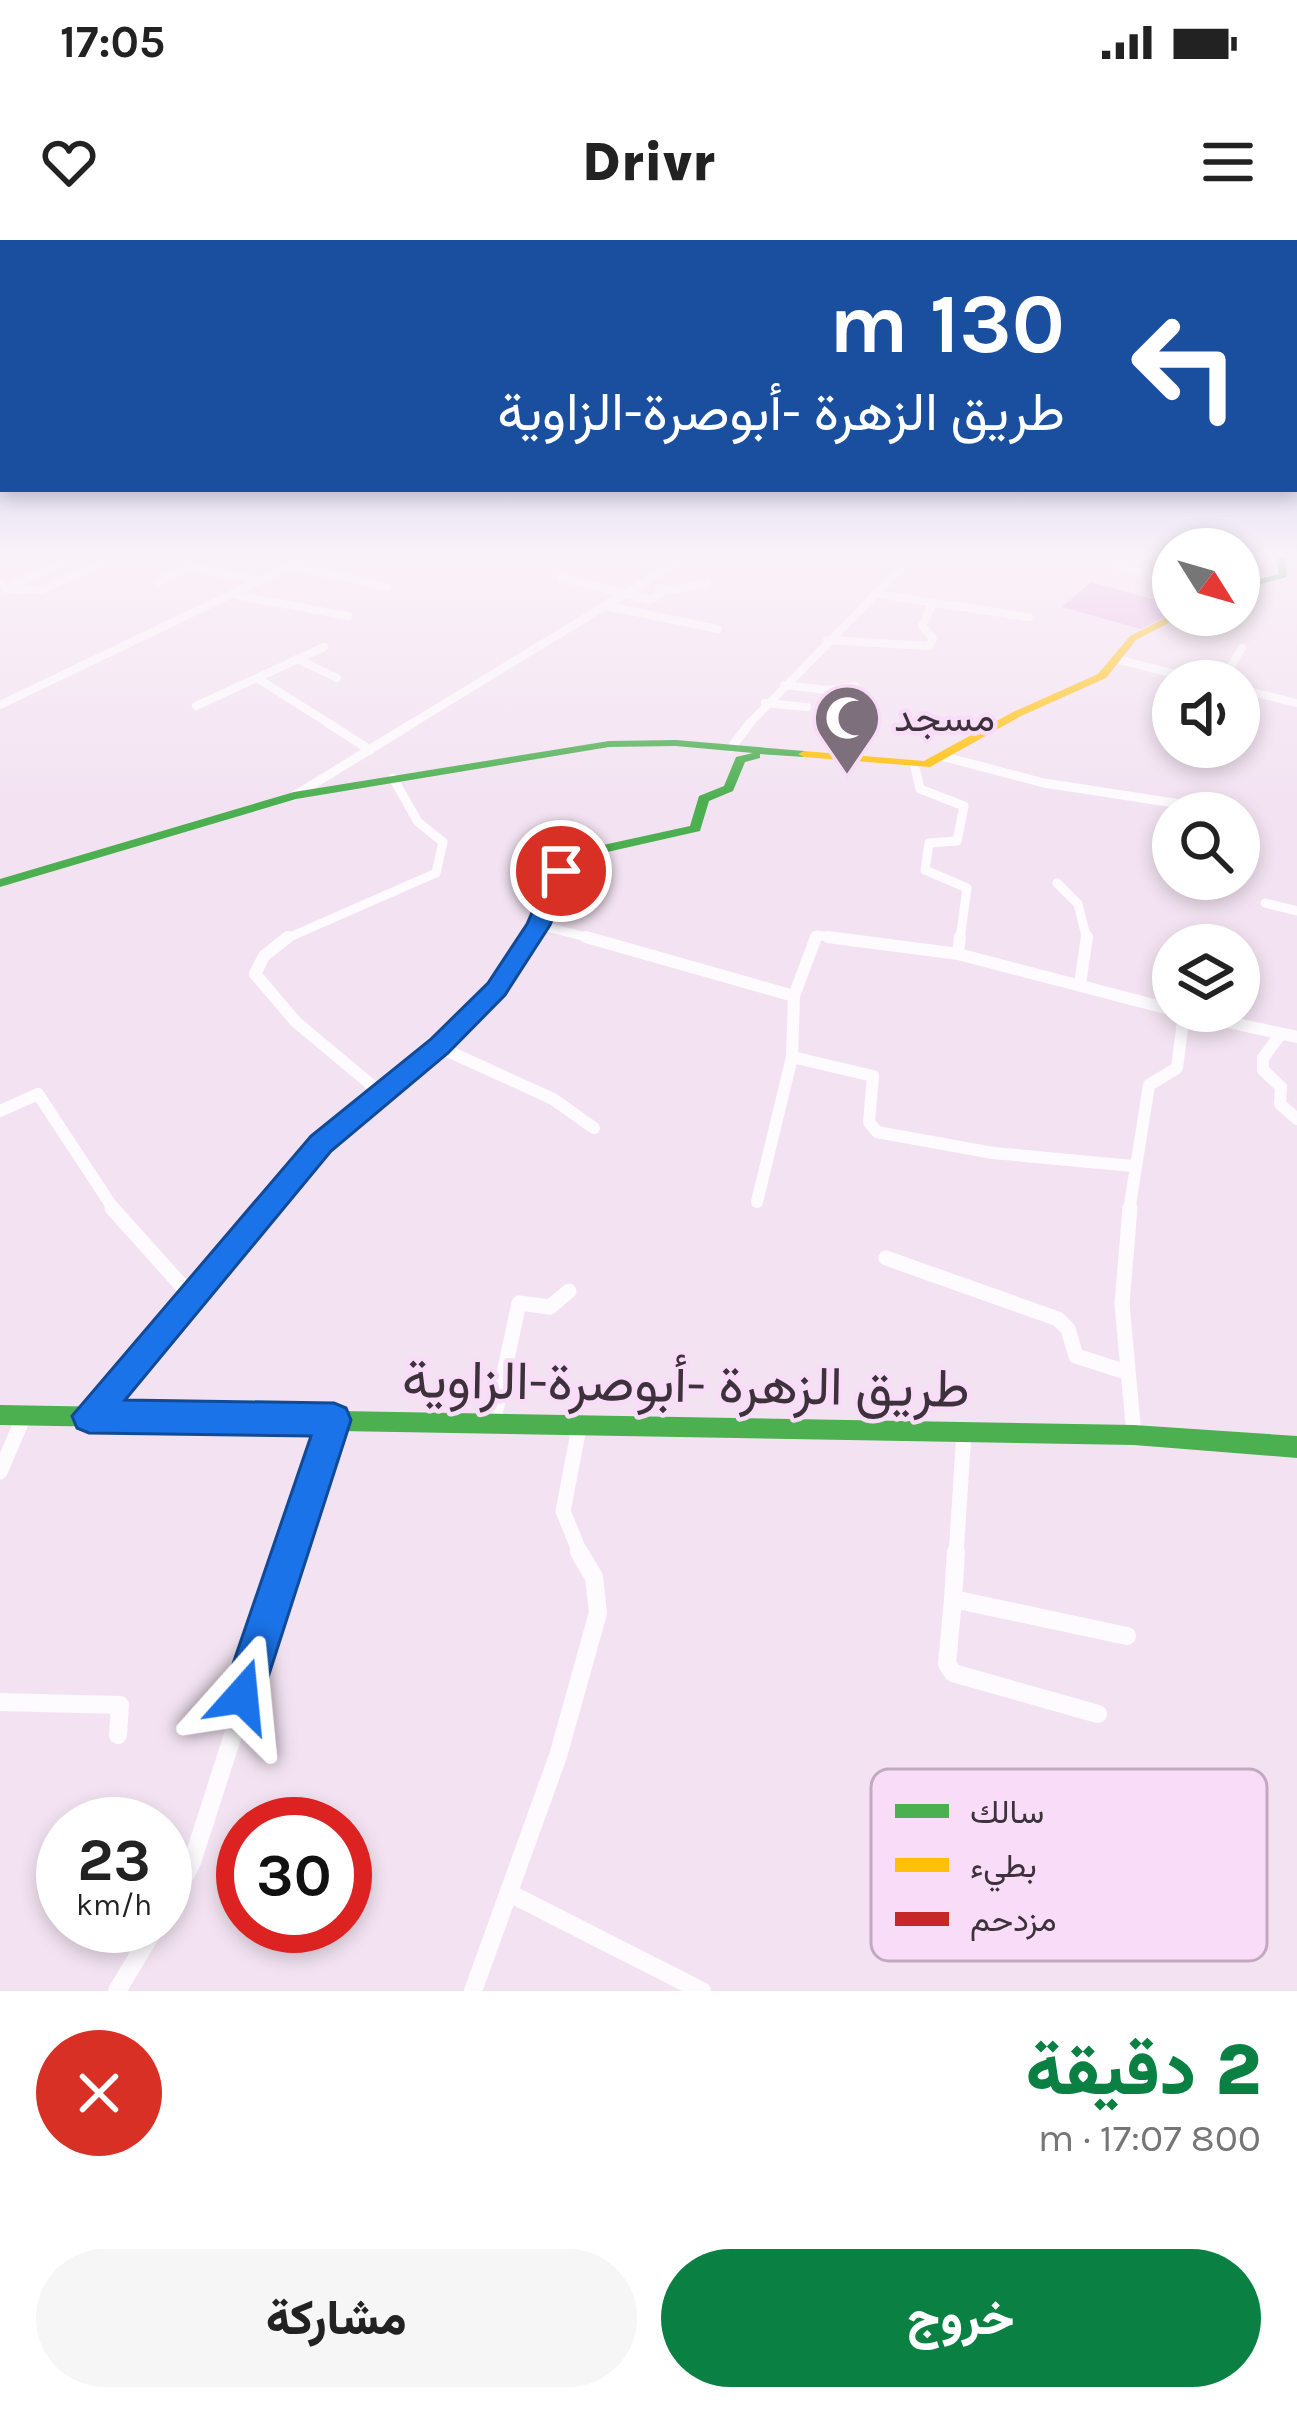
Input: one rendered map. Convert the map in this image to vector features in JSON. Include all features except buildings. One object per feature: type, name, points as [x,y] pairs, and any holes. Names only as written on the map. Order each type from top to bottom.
[{"type":"main road","points":[[0,884],[294,796],[609,744],[730,748],[915,767],[945,757],[1017,714],[1102,676],[1132,639]]},
{"type":"main road","points":[[89,1416],[321,1144],[439,1047],[497,989],[538,925],[564,862],[573,852],[697,828],[703,799],[729,788],[740,759],[792,755]]},
{"type":"main road","name":"طريق الزهرة -أبوصرة-الزاوية","points":[[0,1415],[494,1420],[1134,1435],[1297,1447]]},
{"type":"street","points":[[0,705],[141,639]]},
{"type":"street","points":[[294,796],[551,639]]},
{"type":"street","points":[[730,748],[764,704],[827,640],[929,646],[933,639]]},
{"type":"street","points":[[196,706],[324,647]]},
{"type":"street","points":[[1235,660],[1242,648]]},
{"type":"street","points":[[298,659],[338,678]]},
{"type":"street","points":[[1116,659],[1152,668]]},
{"type":"street","points":[[257,678],[370,750]]},
{"type":"street","points":[[784,685],[834,691],[855,686]]},
{"type":"street","points":[[1260,694],[1297,704]]},
{"type":"street","points":[[764,704],[807,707]]},
{"type":"street","points":[[945,757],[1044,783],[1152,800]]},
{"type":"street","points":[[915,767],[920,789],[964,806],[957,841],[929,843],[925,870],[967,888],[958,954]]},
{"type":"street","points":[[381,1093],[296,1022],[255,974],[262,958],[321,921],[436,874],[443,842],[418,822],[393,778]]},
{"type":"street","points":[[1057,884],[1069,892],[1090,931],[1080,983]]},
{"type":"street","points":[[1265,903],[1297,911]]},
{"type":"street","points":[[538,925],[666,956],[794,996]]},
{"type":"street","points":[[757,1202],[792,1057],[794,996],[814,940],[822,934],[958,954],[1152,1004]]},
{"type":"street","points":[[1260,1030],[1297,1037]]},
{"type":"street","points":[[1134,1435],[1122,1304],[1133,1166],[1142,1101],[1151,1081],[1178,1069],[1178,1032]]},
{"type":"street","points":[[1280,1035],[1264,1058],[1263,1070],[1281,1087],[1280,1104],[1297,1119]]},
{"type":"street","points":[[439,1047],[553,1099],[594,1128]]},
{"type":"street","points":[[792,1057],[873,1076],[868,1122],[877,1132],[993,1153],[1133,1166]]},
{"type":"street","points":[[0,1111],[38,1094],[109,1204],[191,1296]]},
{"type":"street","points":[[886,1258],[1058,1319],[1068,1329],[1076,1356],[1126,1372]]},
{"type":"street","points":[[494,1420],[520,1301],[550,1307],[569,1291]]},
{"type":"street","points":[[0,1472],[24,1416]]},
{"type":"street","points":[[192,1862],[334,1420]]},
{"type":"street","points":[[473,1991],[558,1756],[598,1613],[594,1576],[569,1535],[563,1511],[580,1423]]},
{"type":"street","points":[[964,1432],[947,1664],[952,1673],[1098,1714]]},
{"type":"street","points":[[953,1599],[1127,1636]]},
{"type":"street","points":[[0,1702],[122,1705],[118,1735]]},
{"type":"street","points":[[511,1894],[702,1991]]},
{"type":"street","points":[[117,1991],[140,1953]]},
{"type":"traffic: fast","points":[[0,883],[294,796],[609,744],[676,743],[804,754]]},
{"type":"traffic: fast","points":[[405,1075],[458,1027],[501,977],[536,922],[567,857],[696,828],[703,799],[729,788],[740,759],[756,756]]},
{"type":"traffic: fast","points":[[0,1415],[1134,1435],[1297,1447]]},
{"type":"traffic: slow","points":[[804,754],[926,765],[1017,714],[1102,676],[1132,639]]},
{"type":"traffic: jam","points":[[90,1416],[321,1144],[405,1075]]},
{"type":"place","name":"مسجد","points":[[847,777]]},
{"type":"route","points":[[242,1696],[334,1420],[89,1416],[321,1144],[439,1047],[497,989],[538,925],[561,871]]}]
